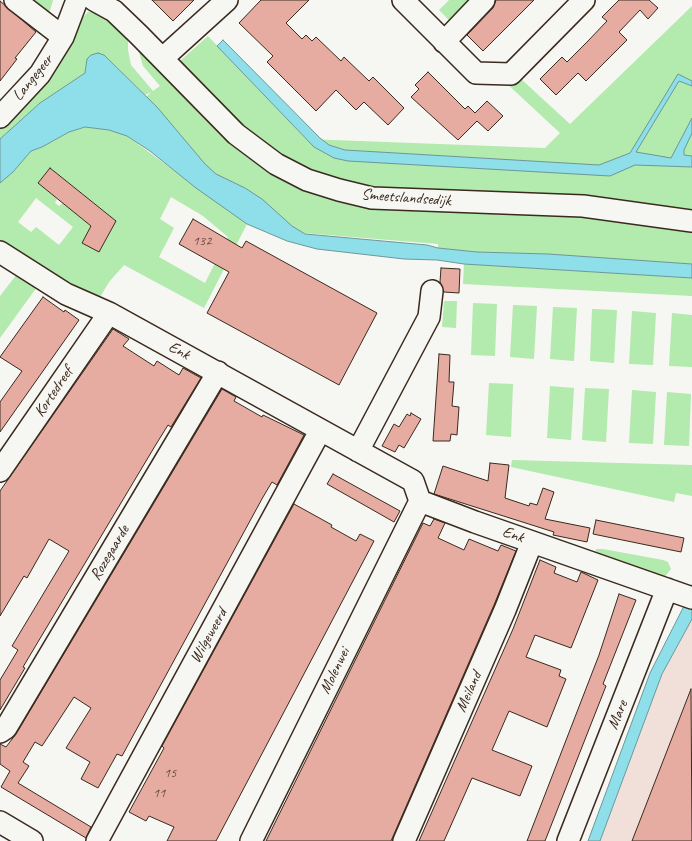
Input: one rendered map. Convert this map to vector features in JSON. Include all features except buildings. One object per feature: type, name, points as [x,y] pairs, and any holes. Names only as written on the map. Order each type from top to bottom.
[{"type":"street","points":[[15,0],[63,37]]},
{"type":"street","name":"Langegeer","points":[[0,117],[40,74],[63,37],[77,0]]},
{"type":"street","name":"Smeetslandsedijk","points":[[94,0],[114,11],[163,58],[236,134],[270,160],[307,180],[372,198],[582,206],[692,221]]},
{"type":"street","points":[[163,58],[227,0]]},
{"type":"street","points":[[403,0],[476,73],[511,74],[584,0]]},
{"type":"street","points":[[444,42],[484,0]]},
{"type":"street","name":"Enk","points":[[0,252],[66,294],[109,312],[218,372],[320,431],[413,481],[420,501],[682,594]]},
{"type":"street","points":[[358,451],[429,317],[432,292]]},
{"type":"street","name":"Kortedreef","points":[[0,471],[109,312]]},
{"type":"street","name":"Rozegaarde","points":[[0,732],[6,728],[218,372]]},
{"type":"street","name":"Wilgeweerd","points":[[97,841],[320,431]]},
{"type":"street","name":"Molenwei","points":[[251,841],[420,501]]},
{"type":"street","name":"Meiland","points":[[404,841],[505,610],[532,542]]},
{"type":"street","name":"Mare","points":[[568,841],[682,594]]},
{"type":"street","points":[[0,822],[32,841]]},
{"type":"shaded area","points":[[692,619],[692,841],[600,841],[662,674]]},
{"type":"green space","points":[[31,0],[53,0],[49,14]]},
{"type":"green space","points":[[449,0],[474,0],[452,23],[439,10]]},
{"type":"green space","points":[[692,6],[692,265],[548,254],[477,252],[438,248],[438,244],[291,232],[233,198],[145,98],[151,92],[145,95],[104,55],[87,59],[85,73],[40,103],[0,139],[0,125],[81,19],[88,12],[100,13],[128,38],[128,50],[131,65],[153,91],[160,86],[143,66],[138,49],[182,68],[180,61],[208,36],[306,139],[545,148],[560,133],[504,81],[521,79],[570,124]]},
{"type":"green space","points":[[85,127],[109,130],[127,136],[247,224],[204,308],[124,265],[109,282],[99,299],[15,251],[0,240],[0,183],[13,172],[31,151],[42,147],[69,132]],"holes":[[[50,168],[116,221],[99,252],[82,243],[91,226],[63,203],[59,206],[55,203],[57,199],[38,183]],[[171,197],[203,216],[228,237],[205,283],[159,257],[174,228],[160,219]],[[36,198],[73,227],[59,245],[36,227],[31,232],[18,222]]]},
{"type":"green space","points":[[464,264],[692,278],[692,296],[463,284]]},
{"type":"green space","points":[[17,274],[37,287],[0,338],[0,296]]},
{"type":"green space","points":[[444,301],[457,301],[456,328],[442,327]]},
{"type":"green space","points":[[473,303],[497,304],[495,356],[471,355]]},
{"type":"green space","points":[[513,305],[537,306],[534,359],[510,357]]},
{"type":"green space","points":[[553,307],[577,308],[574,361],[550,359]]},
{"type":"green space","points":[[592,309],[617,310],[614,363],[590,361]]},
{"type":"green space","points":[[632,311],[656,313],[653,365],[629,364]]},
{"type":"green space","points":[[672,313],[692,315],[692,367],[669,366]]},
{"type":"green space","points":[[489,383],[513,384],[511,437],[486,435]]},
{"type":"green space","points":[[550,386],[574,388],[571,440],[547,438]]},
{"type":"green space","points":[[585,388],[609,389],[606,442],[582,440]]},
{"type":"green space","points":[[632,390],[656,392],[653,444],[629,443]]},
{"type":"green space","points":[[667,392],[691,394],[689,446],[664,445]]},
{"type":"green space","points":[[512,460],[692,465],[692,496],[676,493],[674,502],[511,467]]},
{"type":"green space","points":[[596,549],[663,560],[668,562],[671,569],[662,580],[595,553]]},
{"type":"water","points":[[223,40],[320,138],[329,145],[345,150],[599,165],[630,153],[678,74],[692,81],[692,86],[679,81],[636,152],[671,158],[692,118],[692,133],[684,150],[684,155],[692,156],[692,167],[635,165],[610,176],[348,161],[334,158],[314,147],[217,46]]},
{"type":"water","points":[[98,53],[104,55],[157,107],[205,164],[216,174],[245,188],[262,199],[292,226],[305,234],[427,245],[438,248],[477,252],[548,254],[692,264],[692,278],[464,264],[437,260],[404,259],[317,249],[287,241],[247,224],[196,188],[150,151],[127,136],[109,130],[85,127],[69,132],[42,147],[31,151],[13,172],[0,183],[0,139],[40,103],[85,73],[87,59],[91,55]]},
{"type":"water","points":[[692,585],[692,619],[662,674],[600,841],[588,841],[650,673],[684,606]]}]
